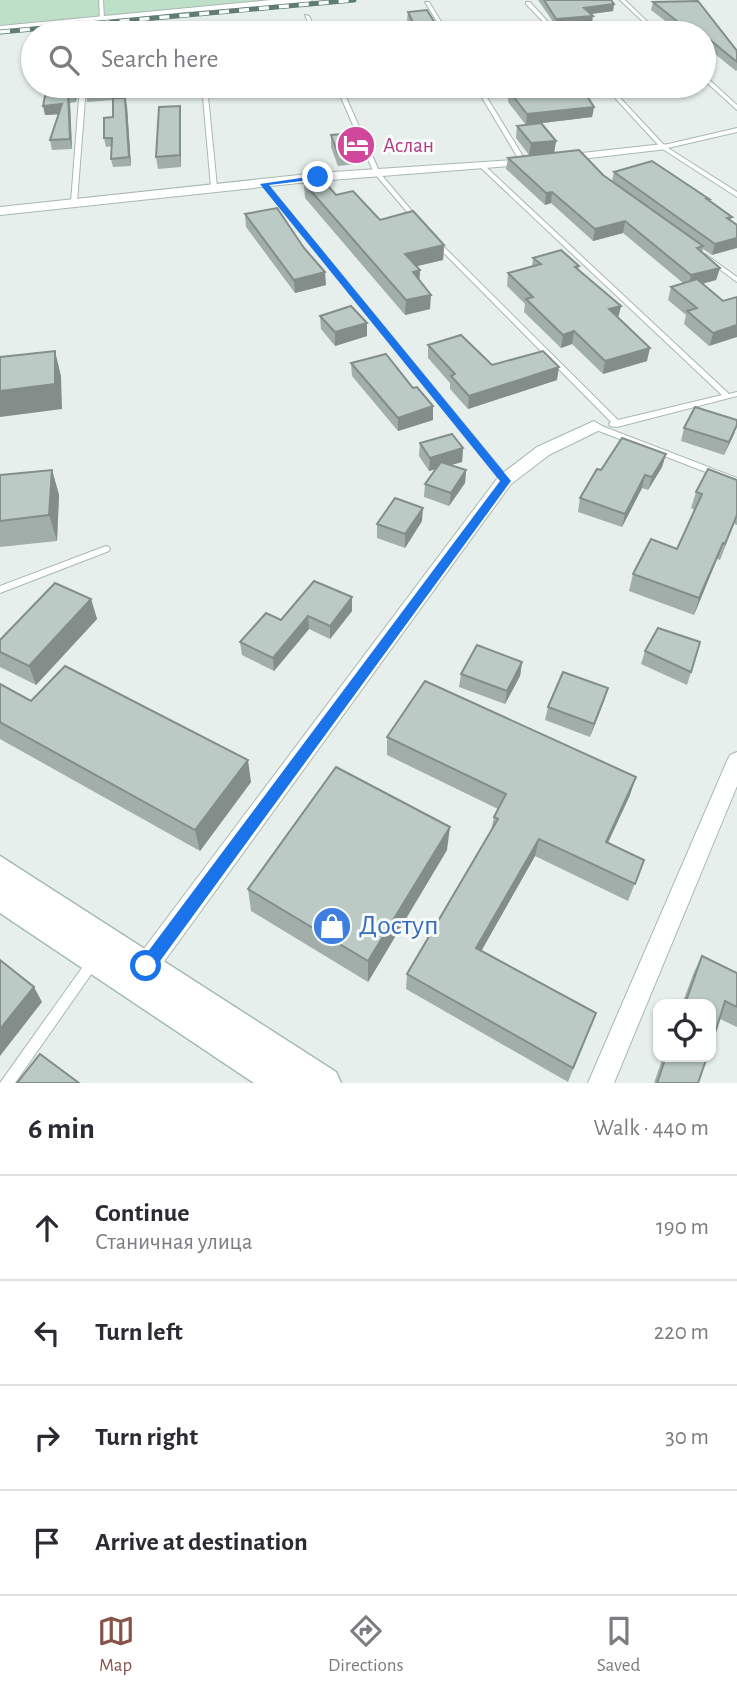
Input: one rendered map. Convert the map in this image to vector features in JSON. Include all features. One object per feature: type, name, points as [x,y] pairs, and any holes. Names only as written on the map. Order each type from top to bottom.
[{"type":"main road","points":[[0,869],[325,1083]]},
{"type":"main road","points":[[0,897],[281,1083]]},
{"type":"street","points":[[82,21],[185,9],[308,0]]},
{"type":"street","points":[[0,29],[21,27]]},
{"type":"street","points":[[0,211],[214,187],[377,173],[584,161],[663,147]]},
{"type":"street","points":[[146,966],[505,481],[543,451],[594,426]]},
{"type":"street","points":[[601,1083],[737,761]]},
{"type":"lane","points":[[101,0],[102,19]]},
{"type":"lane","points":[[622,0],[644,21]]},
{"type":"lane","points":[[427,3],[438,21]]},
{"type":"lane","points":[[528,3],[545,21]]},
{"type":"lane","points":[[307,16],[309,21]]},
{"type":"lane","points":[[716,88],[737,108]]},
{"type":"lane","points":[[74,202],[82,98]]},
{"type":"lane","points":[[205,98],[214,187]]},
{"type":"lane","points":[[343,98],[377,173],[418,222]]},
{"type":"lane","points":[[484,98],[524,163]]},
{"type":"lane","points":[[617,98],[663,147],[737,195]]},
{"type":"lane","points":[[663,147],[737,130]]},
{"type":"lane","points":[[482,166],[728,397]]},
{"type":"lane","points":[[264,184],[505,481]]},
{"type":"lane","points":[[426,232],[617,424]]},
{"type":"lane","points":[[693,248],[737,280]]},
{"type":"lane","points":[[594,426],[617,424],[737,394]]},
{"type":"lane","points":[[594,426],[737,481]]},
{"type":"lane","points":[[0,590],[106,549]]},
{"type":"lane","points":[[7,1083],[94,959]]},
{"type":"green space","points":[[0,0],[285,0],[21,21],[21,23],[0,25]]},
{"type":"building","points":[[544,0],[611,0],[614,4],[584,8],[593,16],[556,19]]},
{"type":"building","points":[[698,1],[714,21],[677,21],[653,2]]},
{"type":"building","points":[[427,10],[434,21],[412,21],[408,12]]},
{"type":"building","points":[[716,24],[737,51],[737,62],[716,45]]},
{"type":"building","points":[[45,98],[68,98],[70,139],[50,140],[62,104],[43,106]]},
{"type":"building","points":[[113,98],[125,98],[129,157],[111,159],[112,138],[104,138],[104,118],[113,117]]},
{"type":"building","points":[[514,98],[588,98],[594,107],[527,114]]},
{"type":"building","points":[[180,106],[180,155],[156,157],[159,107]]},
{"type":"building","points":[[541,123],[556,141],[531,143],[517,126]]},
{"type":"building","points":[[356,133],[364,151],[338,154],[331,135]]},
{"type":"building","points":[[579,150],[603,175],[703,246],[697,248],[720,268],[691,275],[625,221],[595,229],[552,192],[546,193],[508,158]]},
{"type":"building","points":[[652,161],[732,217],[727,218],[737,225],[737,238],[715,244],[614,172]]},
{"type":"building","points":[[322,179],[336,195],[353,191],[380,220],[413,211],[444,245],[405,254],[420,270],[413,272],[431,295],[406,300],[304,183]]},
{"type":"building","points":[[277,208],[304,248],[325,272],[294,280],[245,214]]},
{"type":"building","points":[[561,250],[579,266],[575,267],[621,306],[609,309],[650,348],[605,361],[574,331],[563,335],[526,299],[533,297],[508,273],[541,264],[533,258]]},
{"type":"building","points":[[697,279],[723,301],[737,297],[737,325],[713,333],[687,311],[697,308],[671,287]]},
{"type":"building","points":[[351,306],[367,323],[335,332],[320,316]]},
{"type":"building","points":[[461,335],[492,365],[543,351],[559,367],[469,396],[451,376],[455,374],[428,345]]},
{"type":"building","points":[[55,351],[55,384],[0,391],[0,357]]},
{"type":"building","points":[[386,354],[413,388],[417,387],[433,406],[398,418],[351,363]]},
{"type":"building","points":[[695,407],[737,420],[729,442],[684,428]]},
{"type":"building","points":[[452,434],[463,448],[430,458],[420,443]]},
{"type":"building","points":[[622,438],[666,454],[652,477],[645,475],[625,514],[580,498],[597,469],[601,470]]},
{"type":"building","points":[[441,462],[466,470],[451,493],[425,484]]},
{"type":"building","points":[[708,469],[737,480],[737,515],[699,598],[633,574],[651,539],[677,549],[702,494],[696,492]]},
{"type":"building","points":[[52,470],[49,515],[0,521],[0,475]]},
{"type":"building","points":[[395,498],[423,508],[405,534],[377,524]]},
{"type":"building","points":[[314,581],[352,597],[330,626],[308,616],[273,658],[240,642],[266,613],[281,620]]},
{"type":"building","points":[[55,583],[91,599],[29,666],[0,652],[0,640]]},
{"type":"building","points":[[658,628],[700,642],[691,672],[645,651]]},
{"type":"building","points":[[477,645],[522,662],[507,691],[461,674]]},
{"type":"building","points":[[65,666],[248,760],[195,830],[0,722],[0,684],[31,701]]},
{"type":"building","points":[[563,672],[608,688],[594,724],[548,707]]},
{"type":"building","points":[[425,681],[636,777],[606,842],[644,860],[635,884],[539,839],[476,948],[596,1013],[573,1068],[407,974],[498,819],[494,817],[506,794],[387,737]]},
{"type":"building","points":[[336,767],[450,827],[368,961],[248,889]]},
{"type":"building","points":[[702,956],[737,973],[737,1007],[725,1001],[716,1030],[716,999],[687,999]]},
{"type":"building","points":[[0,960],[34,987],[0,1029]]},
{"type":"building","points":[[40,1054],[79,1083],[17,1083]]},
{"type":"building","points":[[664,1062],[705,1062],[698,1083],[657,1083]]},
{"type":"railway","points":[[122,21],[354,0]]},
{"type":"railway","points":[[0,32],[21,30]]},
{"type":"place","name":"Аслан","points":[[356,145]]},
{"type":"place","name":"Доступ","points":[[332,926]]},
{"type":"route","points":[[146,966],[505,481],[264,184],[318,177]]}]
